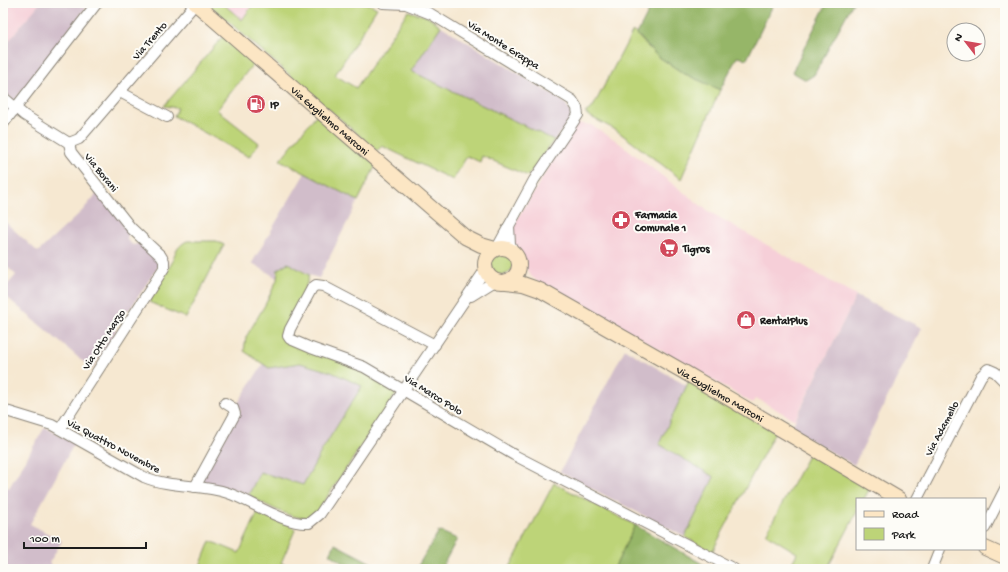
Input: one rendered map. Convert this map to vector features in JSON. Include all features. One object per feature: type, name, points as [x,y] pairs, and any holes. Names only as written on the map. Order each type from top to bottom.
[{"type":"street","points":[[3,124],[97,3]]},
{"type":"street","name":"Via Trento","points":[[69,143],[79,139],[196,3]]},
{"type":"street","name":"Via Guglielmo Marconi","points":[[196,3],[465,237],[481,246],[496,249]]},
{"type":"street","name":"Via Monte Grappa","points":[[383,3],[407,4],[431,14],[572,100],[577,108],[578,115],[534,180],[509,226]]},
{"type":"street","points":[[120,92],[167,117]]},
{"type":"street","points":[[3,97],[16,109],[69,143]]},
{"type":"street","name":"Via Borani","points":[[69,143],[71,152],[131,228],[161,256],[164,262]]},
{"type":"street","points":[[501,281],[491,278],[485,267],[488,255],[496,249],[509,226]]},
{"type":"street","points":[[467,298],[501,281],[512,279],[519,269],[519,262],[510,244],[509,226]]},
{"type":"street","name":"Via Guglielmo Marconi","points":[[465,237],[485,267]]},
{"type":"street","points":[[496,249],[504,248],[514,252]]},
{"type":"street","name":"Via Otto Marzo","points":[[60,429],[164,268],[164,262]]},
{"type":"street","name":"Via Quattro Novembre","points":[[5,414],[43,421],[60,429],[144,477],[159,483],[195,487],[228,493],[293,522],[309,523],[320,514],[467,298],[485,267]]},
{"type":"street","name":"Via Guglielmo Marconi","points":[[519,269],[540,290]]},
{"type":"street","name":"Via Guglielmo Marconi","points":[[501,281],[523,284],[540,290],[723,394],[897,498]]},
{"type":"street","name":"Via Marco Polo","points":[[435,345],[323,286],[316,285],[312,288],[290,329],[288,336],[290,339],[364,367],[514,455],[734,569]]},
{"type":"street","name":"Via Adamello","points":[[918,498],[981,376],[988,369],[995,372],[1005,382]]},
{"type":"street","points":[[195,487],[235,414],[234,408],[225,403]]},
{"type":"street","points":[[986,526],[1005,489]]},
{"type":"street","points":[[986,548],[1005,557]]},
{"type":"street","points":[[932,569],[940,550]]},
{"type":"shaded area","points":[[3,3],[40,3],[3,48]]},
{"type":"shaded area","points":[[40,3],[90,3],[14,101],[3,90],[3,48]]},
{"type":"shaded area","points":[[222,3],[254,3],[242,20]]},
{"type":"shaded area","points":[[441,26],[563,101],[569,109],[572,119],[554,140],[411,71]]},
{"type":"shaded area","points":[[576,123],[591,125],[614,139],[708,211],[856,296],[795,420],[756,398],[752,403],[684,363],[539,283],[530,275],[512,241],[512,227]]},
{"type":"shaded area","points":[[305,173],[358,201],[319,278],[309,275],[301,269],[278,269],[277,278],[252,263]]},
{"type":"shaded area","points":[[98,192],[129,230],[127,240],[133,245],[141,243],[158,259],[159,265],[130,309],[118,314],[114,321],[116,331],[92,369],[3,294],[3,290],[16,275],[3,263],[3,220],[38,252],[82,211]]},
{"type":"shaded area","points":[[856,296],[922,328],[854,465],[791,429]]},
{"type":"shaded area","points":[[625,349],[687,386],[659,444],[714,477],[685,537],[560,472]]},
{"type":"shaded area","points":[[300,363],[331,372],[362,386],[322,450],[303,486],[260,472],[249,494],[203,483],[201,478],[241,409],[236,406],[263,364],[269,367]]},
{"type":"shaded area","points":[[45,427],[74,444],[30,524],[62,541],[49,563],[57,569],[3,569],[3,485],[9,488]]},
{"type":"green space","points":[[207,3],[222,3],[242,20],[254,3],[367,3],[377,8],[335,75],[356,88],[408,11],[429,17],[441,26],[411,71],[554,140],[528,176],[482,156],[480,162],[467,156],[453,180],[382,146],[377,151]]},
{"type":"green space","points":[[653,3],[774,3],[747,59],[737,57],[720,90],[683,73],[656,55],[637,34]]},
{"type":"green space","points":[[827,3],[853,3],[814,75],[806,80],[792,72]]},
{"type":"green space","points":[[633,31],[656,55],[683,73],[720,90],[681,179],[616,130],[585,113],[593,107]]},
{"type":"green space","points":[[224,35],[251,58],[253,64],[217,110],[259,143],[249,157],[174,116],[178,108],[164,106]]},
{"type":"green space","points":[[316,115],[376,165],[358,201],[280,160]]},
{"type":"green space","points":[[187,241],[216,241],[224,245],[186,318],[149,302],[173,261],[177,249]]},
{"type":"green space","points":[[502,253],[510,256],[513,264],[510,272],[502,275],[494,272],[491,264],[494,256]]},
{"type":"green space","points":[[288,263],[309,275],[305,290],[284,331],[284,337],[361,370],[399,390],[318,510],[314,514],[307,517],[291,516],[252,497],[249,494],[260,472],[303,485],[322,450],[362,386],[331,372],[300,363],[269,368],[244,351],[246,337],[265,305],[277,280],[278,269]]},
{"type":"green space","points":[[689,381],[775,432],[712,552],[685,537],[714,477],[659,444]]},
{"type":"green space","points":[[810,452],[870,488],[865,498],[856,498],[856,514],[827,569],[789,569],[797,553],[766,534]]},
{"type":"green space","points":[[554,483],[635,525],[614,569],[509,569]]},
{"type":"green space","points":[[258,512],[291,525],[295,530],[281,563],[294,569],[199,569],[210,541],[239,553]]},
{"type":"green space","points":[[635,525],[711,569],[614,569]]},
{"type":"green space","points":[[439,531],[457,539],[441,569],[416,569]]},
{"type":"green space","points":[[335,544],[383,569],[353,569],[330,554]]},
{"type":"place","name":"IP","points":[[256,104]]},
{"type":"place","name":"Farmacia Comunale 1","points":[[621,220]]},
{"type":"place","name":"Tigros","points":[[669,248]]},
{"type":"place","name":"RentalPlus","points":[[746,320]]}]
